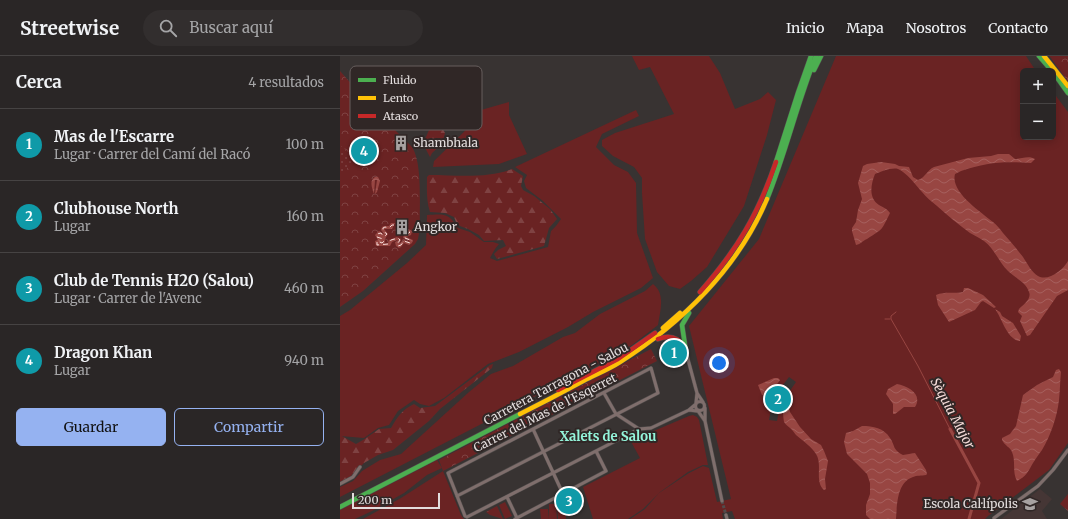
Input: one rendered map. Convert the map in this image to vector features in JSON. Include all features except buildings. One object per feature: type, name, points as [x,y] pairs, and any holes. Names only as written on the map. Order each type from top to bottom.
[{"type":"main road","points":[[784,137],[807,56]]},
{"type":"main road","name":"Carretera Tarragona - Salou","points":[[340,503],[618,359],[662,329],[695,298],[732,254],[760,204],[773,172],[811,56]]},
{"type":"main road","name":"Carretera Tarragona - Salou","points":[[340,507],[619,363],[644,347],[674,324],[721,276],[753,228],[764,206],[777,173],[801,96],[816,56]]},
{"type":"main road","points":[[789,135],[821,56]]},
{"type":"main road","points":[[1039,56],[1050,68]]},
{"type":"main road","points":[[1044,56],[1068,86]]},
{"type":"main road","points":[[1056,76],[1068,92]]},
{"type":"main road","points":[[686,352],[682,333],[683,322],[703,298],[707,290]]},
{"type":"main road","points":[[644,347],[662,337],[668,336],[681,342],[686,352]]},
{"type":"street","points":[[686,352],[697,392],[705,407],[705,421],[722,501]]},
{"type":"street","name":"Carrer del Mas de l'Esqerret","points":[[457,496],[448,473],[651,368],[658,393],[616,414]]},
{"type":"street","points":[[697,392],[696,404],[705,421]]},
{"type":"street","points":[[604,393],[616,414],[639,429]]},
{"type":"street","points":[[616,414],[457,496],[466,516],[507,497],[639,429],[651,428],[689,410],[696,404],[702,402]]},
{"type":"street","points":[[689,410],[702,411],[705,407]]},
{"type":"street","points":[[533,429],[563,494]]},
{"type":"street","points":[[989,519],[994,519],[1035,489],[1067,455],[1068,450]]},
{"type":"street","points":[[507,497],[516,518],[563,494],[606,471],[596,451]]},
{"type":"street","points":[[340,484],[353,477],[360,467]]},
{"type":"street","points":[[726,515],[727,519]]},
{"type":"shaded area","name":"Escola Cal·lípolis","points":[[1040,489],[1052,499],[1042,511],[1047,519],[1001,519]]},
{"type":"green space","points":[[632,56],[709,56],[720,73],[735,109],[760,99],[768,92],[776,100],[767,135],[744,206],[707,267],[680,289],[669,286],[657,272],[645,239],[642,178],[634,167],[613,156],[602,146],[602,140],[615,133],[674,114],[650,67],[639,70]]},
{"type":"green space","points":[[836,56],[1026,56],[1034,68],[1020,68],[1020,140],[1056,140],[1056,96],[1068,112],[1068,443],[1049,470],[985,519],[735,519],[732,511],[722,513],[723,519],[630,519],[645,509],[659,493],[689,473],[703,466],[709,468],[717,502],[731,499],[689,326],[759,239]],"holes":[[[789,377],[796,382],[780,405],[777,421],[769,420],[773,398]]]},
{"type":"green space","points":[[1049,56],[1068,56],[1068,82],[1051,58]]},
{"type":"green space","points":[[340,71],[350,82],[350,130],[395,130],[412,147],[418,164],[420,186],[420,228],[418,239],[415,244],[363,291],[340,307]]},
{"type":"green space","points":[[509,102],[509,115],[527,154],[499,164],[433,167],[434,161],[466,130],[482,130],[482,110]]},
{"type":"green space","points":[[636,110],[639,116],[602,134],[596,147],[614,165],[628,172],[636,183],[637,233],[653,278],[641,288],[593,312],[568,327],[519,352],[488,364],[444,398],[429,406],[420,404],[414,400],[398,411],[389,425],[378,428],[364,438],[340,436],[340,316],[350,310],[407,263],[426,245],[427,215],[438,214],[449,217],[458,228],[470,232],[484,242],[499,244],[490,258],[497,261],[548,247],[551,231],[561,219],[543,201],[526,188],[524,181],[527,175],[515,167]]},
{"type":"green space","points":[[429,130],[443,130],[445,133],[442,144],[432,153],[430,157],[422,142]]},
{"type":"green space","points":[[340,145],[349,153],[353,149],[358,152],[357,156],[340,177]]},
{"type":"green space","points":[[512,169],[523,176],[521,186],[523,190],[534,196],[550,209],[557,219],[549,228],[544,246],[497,259],[494,254],[506,246],[503,240],[484,241],[479,235],[460,226],[454,217],[445,213],[430,212],[427,194],[427,177],[429,175],[482,175]]},
{"type":"green space","points":[[653,284],[660,293],[661,298],[661,309],[658,325],[632,345],[340,497],[340,487],[353,481],[362,471],[380,460],[401,454],[491,374],[513,366],[563,337],[575,333],[600,314],[645,291]]},
{"type":"green space","points":[[651,349],[657,361],[443,471],[439,460]]},
{"type":"green space","points":[[493,364],[492,368],[440,409],[429,421],[393,450],[378,455],[364,463],[350,477],[340,482],[340,435],[356,444],[379,429],[391,428],[401,414],[410,406],[414,404],[420,408],[435,406]]},
{"type":"green space","points":[[693,415],[699,420],[708,465],[703,465],[688,472],[660,492],[643,509],[628,519],[593,519],[583,487],[640,458],[629,438],[638,434],[649,433]]},
{"type":"green space","points":[[437,460],[442,468],[427,475],[404,493],[355,519],[340,519],[340,510]]},
{"type":"green space","points":[[443,471],[464,519],[363,519],[401,498]]},
{"type":"green space","points":[[1068,494],[1068,511],[1060,504]]},
{"type":"green space","points":[[566,499],[574,499],[575,515],[567,515]]},
{"type":"green space","points":[[505,502],[512,516],[505,519],[499,505]]},
{"type":"green space","points":[[565,503],[566,519],[558,519],[557,504]]},
{"type":"green space","points":[[549,504],[556,504],[557,519],[549,519]]},
{"type":"green space","points":[[497,506],[503,519],[490,515],[486,512]]},
{"type":"green space","points":[[540,509],[548,509],[549,519],[541,519]]},
{"type":"water","points":[[1009,154],[1015,159],[1028,157],[1035,159],[1031,163],[996,163],[961,171],[955,174],[957,188],[974,207],[997,226],[1021,254],[1036,275],[1042,277],[1051,276],[1063,268],[1068,261],[1068,290],[1057,296],[1030,335],[1027,336],[1020,321],[1022,316],[1018,312],[1019,309],[1027,302],[1030,295],[1025,285],[1005,268],[988,244],[970,233],[949,217],[927,198],[911,179],[898,169],[886,170],[875,174],[871,191],[873,199],[890,213],[882,229],[856,245],[852,231],[862,199],[858,183],[863,166],[881,162],[909,167],[913,177],[918,180],[934,167],[968,158]]},
{"type":"water","points":[[375,177],[378,177],[380,181],[375,194],[377,180],[375,180],[374,194],[372,180]]},
{"type":"water","points":[[391,223],[395,223],[392,229],[384,229],[388,234],[384,244],[397,237],[401,239],[399,244],[404,240],[410,242],[409,240],[403,238],[404,235],[408,233],[405,230],[406,228],[412,231],[411,235],[406,237],[413,240],[412,243],[409,245],[404,243],[399,248],[396,246],[395,242],[398,241],[397,240],[392,242],[390,246],[376,246],[375,241],[378,240],[375,235],[379,231],[385,235],[381,230],[382,227],[389,226]]},
{"type":"water","points":[[964,288],[968,288],[983,295],[996,307],[994,308],[983,301],[975,310],[949,322],[938,305],[936,295],[943,293],[963,292]]},
{"type":"water","points":[[995,309],[1000,312],[1002,316],[1013,323],[1021,336],[1020,341],[1015,340],[1008,333]]},
{"type":"water","points":[[1059,369],[1061,372],[1059,400],[1051,432],[1029,471],[1017,481],[1012,452],[1003,442],[1002,438],[1010,434],[1016,426],[1023,395],[1037,385],[1053,377],[1056,370]]},
{"type":"water","points":[[774,378],[778,378],[780,380],[770,394],[762,395],[758,385]]},
{"type":"water","points":[[897,384],[913,391],[916,395],[917,402],[915,407],[904,407],[893,414],[893,404],[886,394],[888,389]]},
{"type":"water","points":[[785,400],[787,401],[790,412],[800,427],[811,439],[821,445],[824,451],[828,461],[825,479],[826,489],[824,490],[821,486],[819,478],[819,463],[816,454],[810,446],[796,435],[784,422],[782,404]]},
{"type":"water","points":[[862,426],[874,427],[885,432],[897,451],[903,455],[915,453],[926,470],[926,475],[915,476],[904,484],[899,495],[896,519],[870,519],[866,515],[866,505],[870,494],[870,483],[867,474],[847,454],[844,442],[846,433]]},
{"type":"waterway","name":"Sèquia Major","points":[[896,312],[891,316],[891,319],[918,366],[950,429]]},
{"type":"waterway","name":"Sèquia Major","points":[[885,319],[890,319]]},
{"type":"waterway","name":"Sèquia Major","points":[[950,429],[979,483],[969,519]]},
{"type":"ferry route","points":[[394,225],[389,228],[383,228],[383,231],[387,234],[385,236],[381,233],[377,234],[377,237],[383,239],[384,241],[382,243],[377,241],[377,245],[388,244],[391,240],[398,238],[400,240],[398,246],[404,241],[410,243],[410,240],[405,238],[405,235],[410,232],[406,229]]},
{"type":"tunnel","points":[[722,501],[726,515]]},
{"type":"traffic: fast","points":[[776,162],[811,56]]},
{"type":"traffic: fast","points":[[767,199],[816,56]]},
{"type":"traffic: fast","points":[[814,70],[821,56]]},
{"type":"traffic: fast","points":[[1039,56],[1049,68]]},
{"type":"traffic: fast","points":[[1056,76],[1068,93]]},
{"type":"traffic: fast","points":[[686,352],[682,325],[689,313]]},
{"type":"traffic: fast","points":[[340,507],[520,414]]},
{"type":"traffic: slow","points":[[1044,56],[1068,86]]},
{"type":"traffic: slow","points":[[520,414],[620,362],[665,330],[706,292],[724,271],[741,248],[767,199]]},
{"type":"traffic: slow","points":[[663,328],[680,313]]},
{"type":"traffic: jam","points":[[700,292],[725,261],[745,231],[762,199],[776,162]]},
{"type":"traffic: jam","points":[[558,390],[618,359],[655,333]]},
{"type":"traffic: jam","points":[[658,339],[666,337],[673,338],[679,341],[684,347]]},
{"type":"place","name":"Shambhala","points":[[401,143]]},
{"type":"place","name":"Dragon Khan","points":[[364,151]]},
{"type":"place","name":"Angkor","points":[[402,227]]},
{"type":"place","name":"Mas de l'Escarre","points":[[674,353]]},
{"type":"place","name":"Clubhouse North","points":[[778,399]]},
{"type":"place","name":"Club de Tennis H2O (Salou)","points":[[569,501]]},
{"type":"place","name":"Escola Cal·lípolis","points":[[1030,504]]},
{"type":"district","name":"Xalets de Salou","points":[[608,436]]}]
